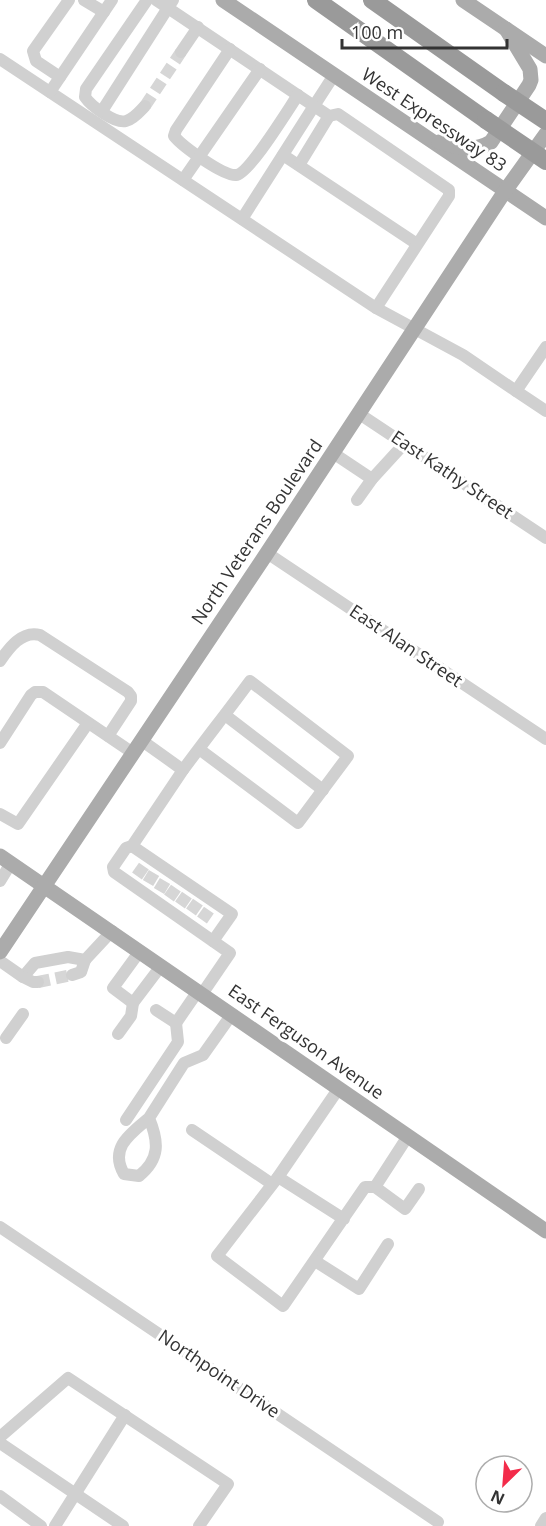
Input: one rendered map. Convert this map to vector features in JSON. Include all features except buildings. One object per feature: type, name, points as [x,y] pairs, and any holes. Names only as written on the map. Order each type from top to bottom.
[{"type":"highway","points":[[316,0],[546,161]]},
{"type":"highway","points":[[372,0],[546,122]]},
{"type":"main road","name":"West Expressway 83","points":[[223,0],[546,218]]},
{"type":"main road","points":[[463,0],[482,5],[506,29],[546,56]]},
{"type":"main road","points":[[430,140],[471,149],[481,148],[491,142],[530,85],[531,80],[530,69],[506,29]]},
{"type":"main road","name":"North Veterans Boulevard","points":[[0,952],[267,553],[505,191],[546,134]]},
{"type":"main road","name":"East Ferguson Avenue","points":[[5,860],[112,931],[546,1231]]},
{"type":"street","points":[[60,77],[36,61],[33,51],[69,0]]},
{"type":"street","points":[[84,0],[104,12]]},
{"type":"street","points":[[50,92],[112,0]]},
{"type":"street","points":[[145,106],[134,117],[118,122],[85,97],[86,89],[147,0]]},
{"type":"street","points":[[156,0],[170,4],[198,27],[329,116]]},
{"type":"street","points":[[102,111],[170,4]]},
{"type":"street","points":[[181,52],[198,27]]},
{"type":"street","points":[[230,49],[174,136],[198,157],[230,173],[236,175],[240,173],[255,159],[298,95]]},
{"type":"street","points":[[0,59],[376,308],[463,356],[546,411]]},
{"type":"street","points":[[183,180],[260,69]]},
{"type":"street","points":[[242,219],[334,75]]},
{"type":"street","points":[[299,165],[329,116],[338,114],[449,190],[449,196],[376,308]]},
{"type":"street","points":[[283,155],[417,244]]},
{"type":"street","points":[[516,391],[546,347]]},
{"type":"street","name":"East Kathy Street","points":[[358,413],[546,538]]},
{"type":"street","points":[[357,500],[372,479],[404,444]]},
{"type":"street","points":[[333,453],[372,479]]},
{"type":"street","name":"East Alan Street","points":[[267,553],[546,739]]},
{"type":"street","points":[[0,661],[17,640],[35,634],[40,635],[128,692],[131,700],[108,736]]},
{"type":"street","points":[[199,749],[298,823],[348,756],[250,681],[183,770],[132,846],[126,848],[113,867],[114,872],[146,875],[205,915],[232,914],[213,941]]},
{"type":"street","points":[[0,742],[35,692],[43,692],[108,736],[137,747],[183,770]]},
{"type":"street","points":[[225,715],[323,790]]},
{"type":"street","points":[[0,814],[18,824],[88,723]]},
{"type":"street","points":[[126,1120],[178,1042],[176,1023],[230,953],[213,941],[205,915],[146,875],[132,846]]},
{"type":"street","points":[[0,881],[5,860]]},
{"type":"street","points":[[72,975],[81,972],[85,960],[112,931]]},
{"type":"street","points":[[133,1003],[112,988],[140,951]]},
{"type":"street","points":[[0,952],[23,977],[38,982]]},
{"type":"street","points":[[23,977],[35,963],[68,957],[85,960]]},
{"type":"street","points":[[118,1034],[132,1016],[133,1003],[161,966]]},
{"type":"street","points":[[156,1010],[176,1023]]},
{"type":"street","points":[[2,1039],[23,1014]]},
{"type":"street","points":[[149,1118],[156,1134],[156,1151],[150,1167],[139,1176],[124,1174],[117,1163],[119,1152],[129,1135],[149,1118],[184,1063],[203,1055],[232,1014]]},
{"type":"street","points":[[339,1088],[275,1181],[217,1256],[283,1306],[364,1187],[375,1187],[405,1209],[419,1189]]},
{"type":"street","points":[[192,1130],[275,1181],[344,1219]]},
{"type":"street","points":[[375,1187],[408,1136]]},
{"type":"street","name":"Northpoint Drive","points":[[0,1227],[438,1522]]},
{"type":"street","points":[[315,1261],[359,1289],[388,1244]]},
{"type":"street","points":[[0,1437],[68,1378],[228,1484],[199,1526]]},
{"type":"street","points":[[55,1526],[125,1415]]},
{"type":"street","points":[[0,1443],[123,1526]]},
{"type":"street","points":[[0,1496],[41,1526]]},
{"type":"tunnel","points":[[145,106],[181,52]]},
{"type":"tunnel","points":[[137,876],[144,866]]},
{"type":"tunnel","points":[[148,883],[154,873]]},
{"type":"tunnel","points":[[159,891],[165,881]]},
{"type":"tunnel","points":[[169,898],[176,888]]},
{"type":"tunnel","points":[[180,905],[187,895]]},
{"type":"tunnel","points":[[191,912],[198,902]]},
{"type":"tunnel","points":[[202,920],[209,910]]},
{"type":"tunnel","points":[[38,982],[72,975]]}]
